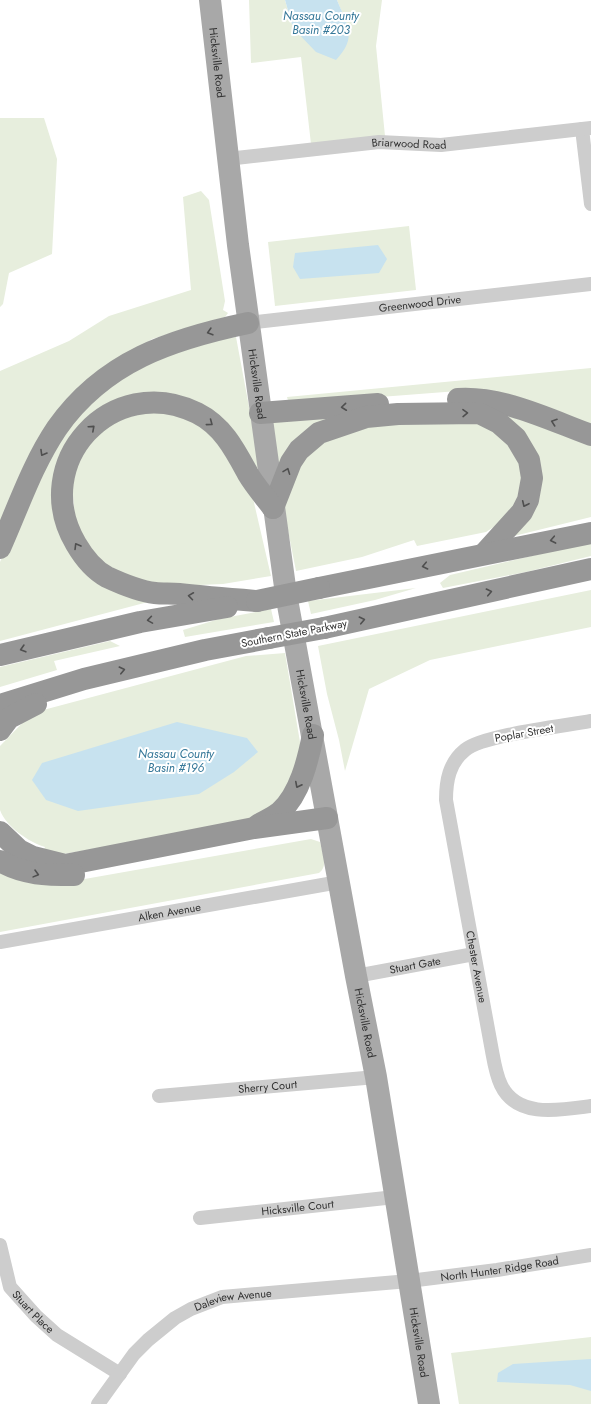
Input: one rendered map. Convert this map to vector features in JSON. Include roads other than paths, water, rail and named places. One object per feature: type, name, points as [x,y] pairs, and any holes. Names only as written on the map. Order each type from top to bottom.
[{"type":"highway","points":[[0,548],[39,459],[58,428],[82,398],[108,376],[132,360],[155,349],[212,331],[248,323]]},
{"type":"highway","points":[[260,413],[473,398],[497,402],[591,435]]},
{"type":"highway","points":[[257,601],[155,593],[130,587],[105,576],[83,555],[68,530],[62,505],[62,483],[72,454],[88,430],[106,416],[121,408],[143,403],[175,405],[197,413],[212,423],[227,438],[241,459],[249,475],[273,508]]},
{"type":"highway","points":[[273,508],[290,462],[299,450],[319,433],[366,417],[398,414],[478,413],[499,423],[516,438],[529,460],[532,478],[528,500],[522,512],[484,554]]},
{"type":"highway","points":[[0,655],[140,622],[257,601],[591,533]]},
{"type":"highway","name":"Southern State Parkway","points":[[0,705],[84,679],[205,650],[324,628],[591,569]]},
{"type":"highway","points":[[0,730],[9,718],[84,679]]},
{"type":"highway","points":[[254,828],[280,811],[297,788],[307,764],[313,735]]},
{"type":"highway","points":[[0,832],[19,850],[33,857],[65,865],[254,828],[327,822]]},
{"type":"highway","points":[[0,861],[9,866],[43,876],[81,875],[327,822]]},
{"type":"main road","name":"Hicksville Road","points":[[210,0],[227,159],[260,413],[286,594],[313,735],[327,822],[376,1077],[429,1404]]},
{"type":"street","name":"Briarwood Road","points":[[227,159],[379,142],[441,145],[587,129]]},
{"type":"street","points":[[587,129],[591,204]]},
{"type":"street","name":"Greenwood Drive","points":[[248,323],[591,284]]},
{"type":"street","name":"Poplar Street","points":[[461,754],[465,750],[485,740],[591,724]]},
{"type":"street","name":"Chester Avenue","points":[[461,754],[453,763],[446,781],[446,800],[492,1052],[502,1086],[509,1096],[519,1103],[536,1110],[556,1110],[591,1106]]},
{"type":"street","name":"Alken Avenue","points":[[0,942],[339,882]]},
{"type":"street","name":"Stuart Gate","points":[[356,976],[474,954]]},
{"type":"street","name":"Sherry Court","points":[[159,1096],[376,1077]]},
{"type":"street","name":"Hicksville Court","points":[[200,1218],[395,1197]]},
{"type":"street","name":"Stuart Place","points":[[0,1245],[5,1289],[57,1334],[120,1374]]},
{"type":"street","name":"North Hunter Ridge Road","points":[[409,1281],[497,1270],[591,1255]]},
{"type":"street","name":"Daleview Avenue","points":[[98,1404],[134,1354],[162,1327],[191,1309],[222,1297],[409,1281]]},
{"type":"water","name":"Nassau County Basin #203","points":[[285,0],[337,0],[347,24],[349,38],[343,52],[336,60],[316,52],[293,28]]},
{"type":"water","points":[[378,245],[387,259],[379,273],[300,279],[293,267],[295,253]]},
{"type":"water","name":"Nassau County Basin #196","points":[[177,722],[247,738],[258,752],[234,772],[199,794],[78,811],[46,800],[32,780],[42,763]]},
{"type":"water","points":[[591,1359],[591,1391],[570,1385],[497,1382],[498,1373],[513,1364]]}]
